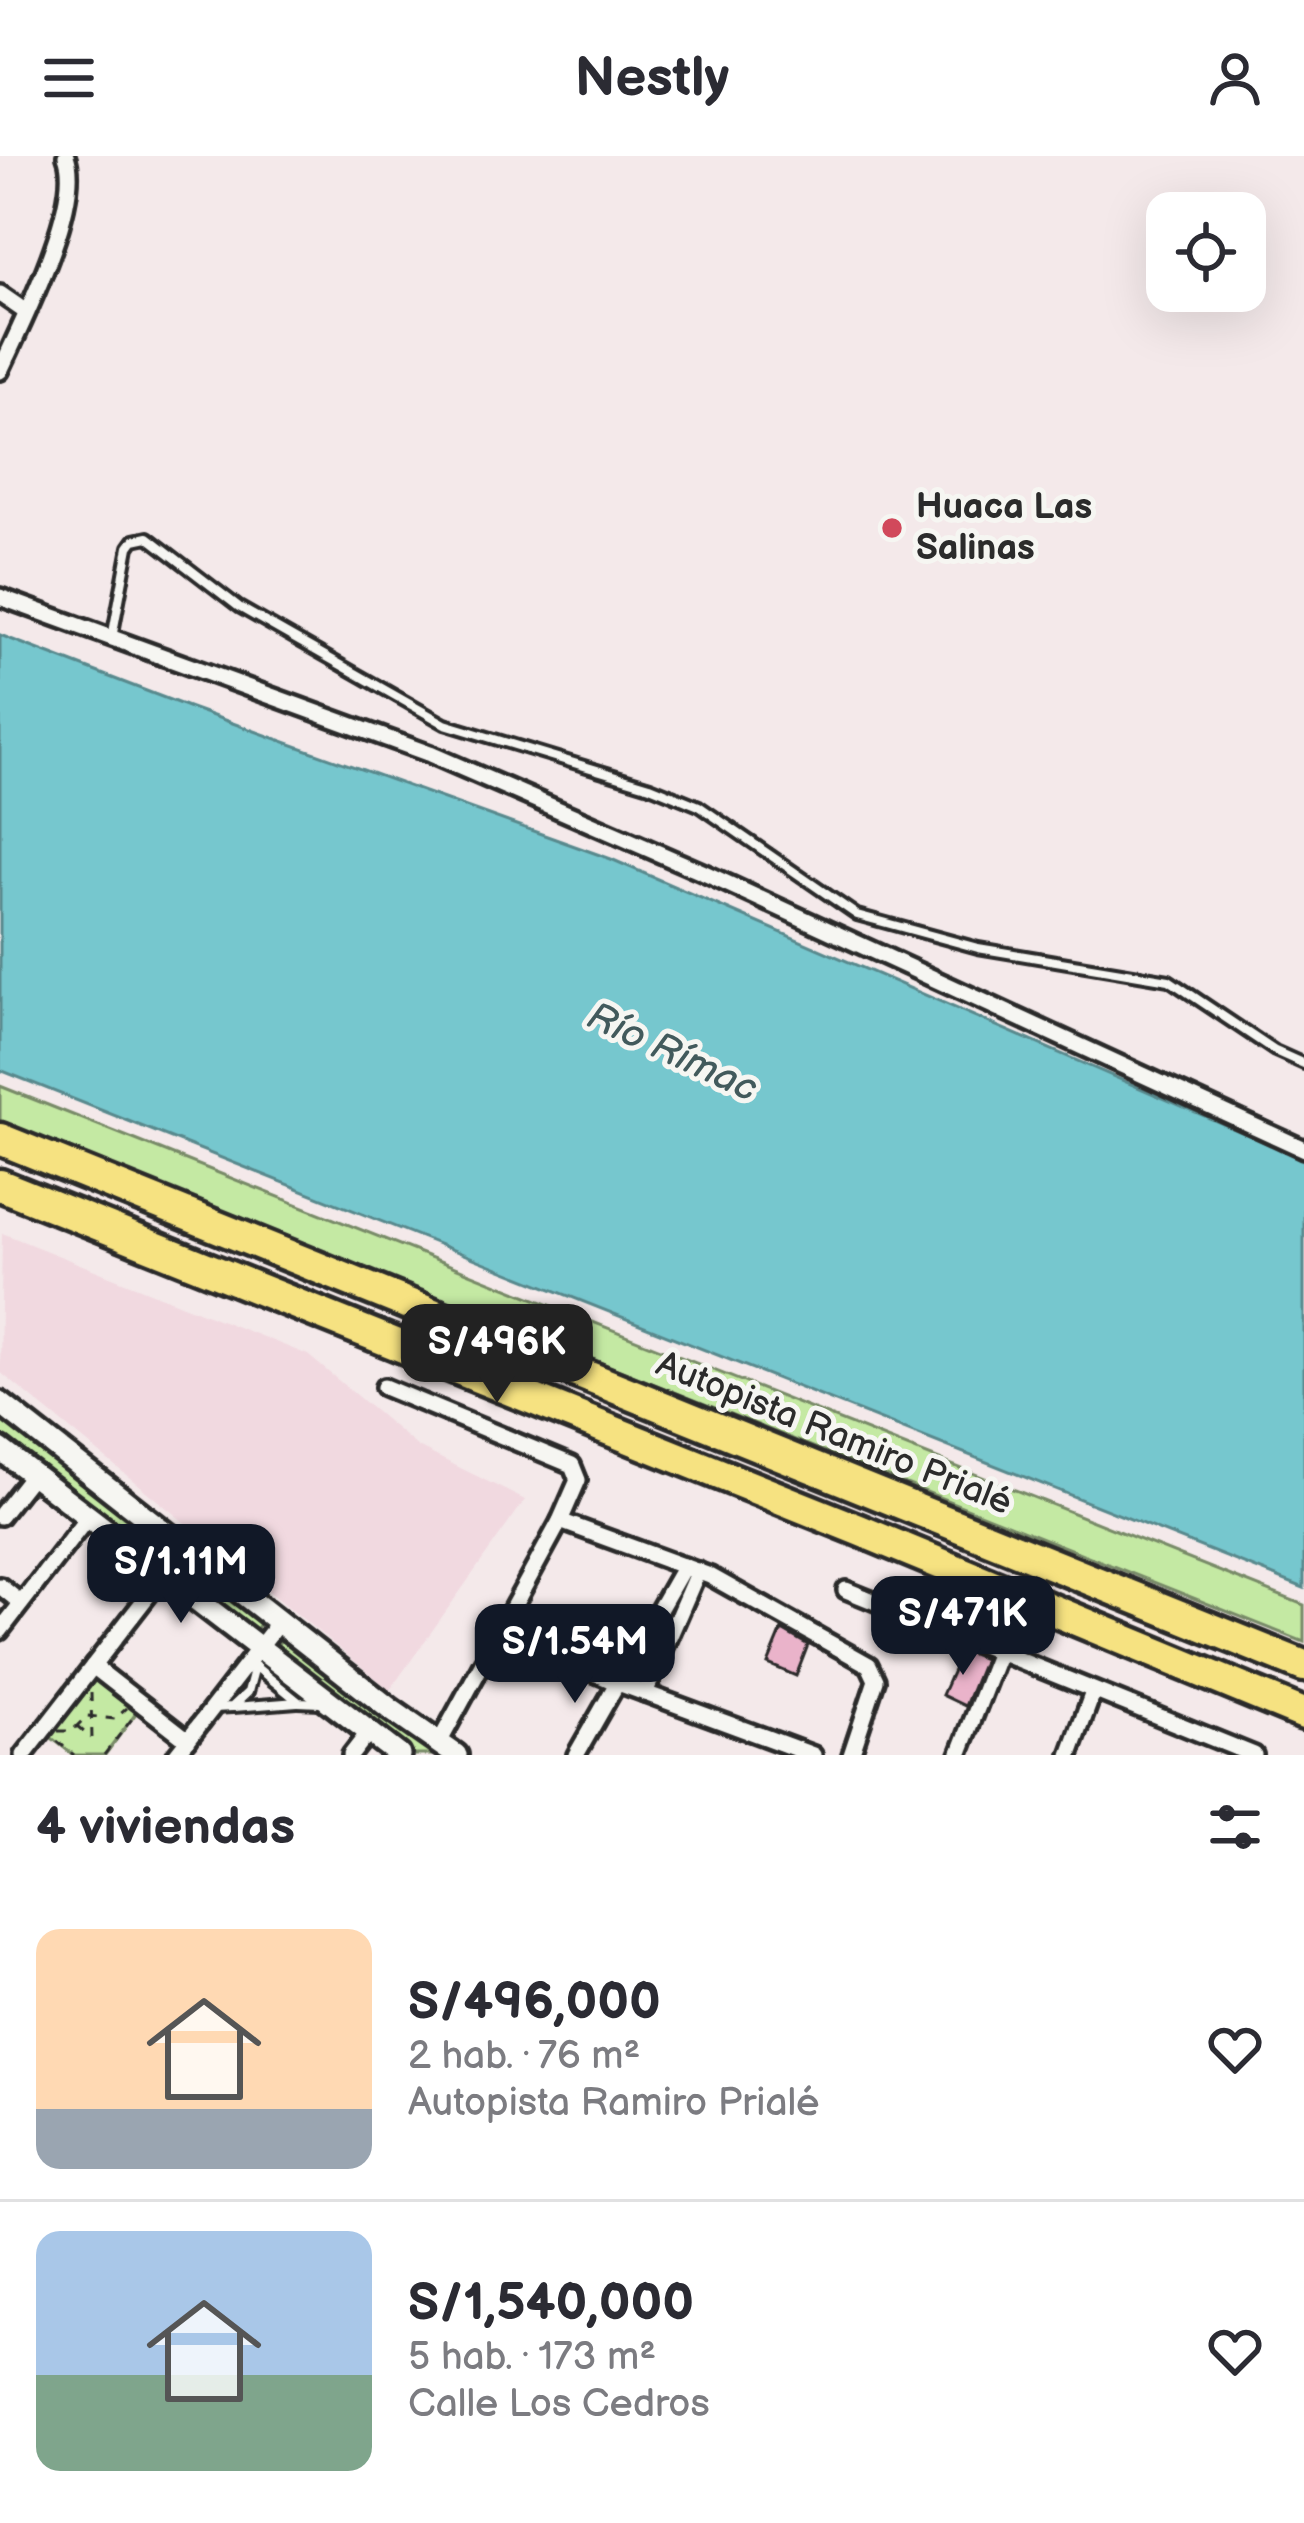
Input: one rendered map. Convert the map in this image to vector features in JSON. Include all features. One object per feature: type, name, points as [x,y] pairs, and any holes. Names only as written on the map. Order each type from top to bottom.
[{"type":"highway","name":"Autopista Ramiro Prialé","points":[[0,1139],[1304,1666]]},
{"type":"highway","points":[[0,1185],[1304,1714]]},
{"type":"main road","points":[[0,1403],[448,1749]]},
{"type":"main road","points":[[0,1449],[163,1576],[254,1659],[329,1704],[398,1755]]},
{"type":"street","points":[[0,371],[67,209],[66,156]]},
{"type":"street","points":[[0,294],[26,312]]},
{"type":"street","points":[[0,597],[430,754],[702,872],[1304,1148]]},
{"type":"street","points":[[384,1387],[572,1465],[578,1480],[500,1633],[448,1749]]},
{"type":"street","points":[[0,1516],[33,1474]]},
{"type":"street","points":[[0,1631],[88,1517]]},
{"type":"street","points":[[560,1521],[691,1569],[812,1629],[869,1664],[876,1680],[851,1755]]},
{"type":"street","points":[[576,1755],[691,1569]]},
{"type":"street","points":[[645,1693],[691,1569]]},
{"type":"street","points":[[24,1755],[92,1674],[163,1576]]},
{"type":"street","points":[[0,1586],[21,1603]]},
{"type":"street","points":[[846,1590],[1254,1755]]},
{"type":"street","points":[[176,1755],[280,1622]]},
{"type":"street","points":[[500,1633],[618,1683],[813,1755]]},
{"type":"street","points":[[959,1755],[1000,1652]]},
{"type":"street","points":[[92,1674],[188,1740]]},
{"type":"street","points":[[1070,1755],[1093,1693]]},
{"type":"street","points":[[351,1755],[368,1733]]},
{"type":"lane","points":[[111,640],[130,547],[134,540],[148,537],[239,607],[445,724],[650,786],[699,806],[857,915],[978,948],[1169,980],[1275,1051],[1304,1064]]},
{"type":"lane","points":[[254,1659],[299,1702]]},
{"type":"lane","points":[[232,1707],[248,1692],[254,1659]]},
{"type":"lane","points":[[213,1708],[329,1704]]},
{"type":"path","points":[[77,1726],[92,1740],[92,1674]]},
{"type":"path","points":[[53,1730],[67,1733],[91,1716],[115,1719],[128,1707],[136,1714],[104,1755]]},
{"type":"path","points":[[64,1715],[49,1735],[74,1755]]},
{"type":"shaded area","points":[[2,1233],[308,1355],[418,1447],[525,1500],[390,1690],[0,1372]]},
{"type":"green space","points":[[0,1086],[1304,1605],[1304,1642],[0,1124]]},
{"type":"green space","points":[[0,1408],[263,1619],[256,1630],[246,1632],[0,1441]]},
{"type":"green space","points":[[282,1638],[292,1640],[445,1755],[409,1755],[275,1649]]},
{"type":"green space","points":[[92,1676],[137,1712],[105,1755],[73,1755],[48,1735]]},
{"type":"water","name":"Río Rímac","points":[[0,635],[611,859],[1304,1159],[1304,1588],[0,1070]]},
{"type":"building","points":[[782,1630],[808,1645],[796,1676],[768,1664]]},
{"type":"building","points":[[962,1650],[984,1659],[965,1706],[942,1695]]},
{"type":"place","name":"Huaca Las Salinas","points":[[892,528]]}]
